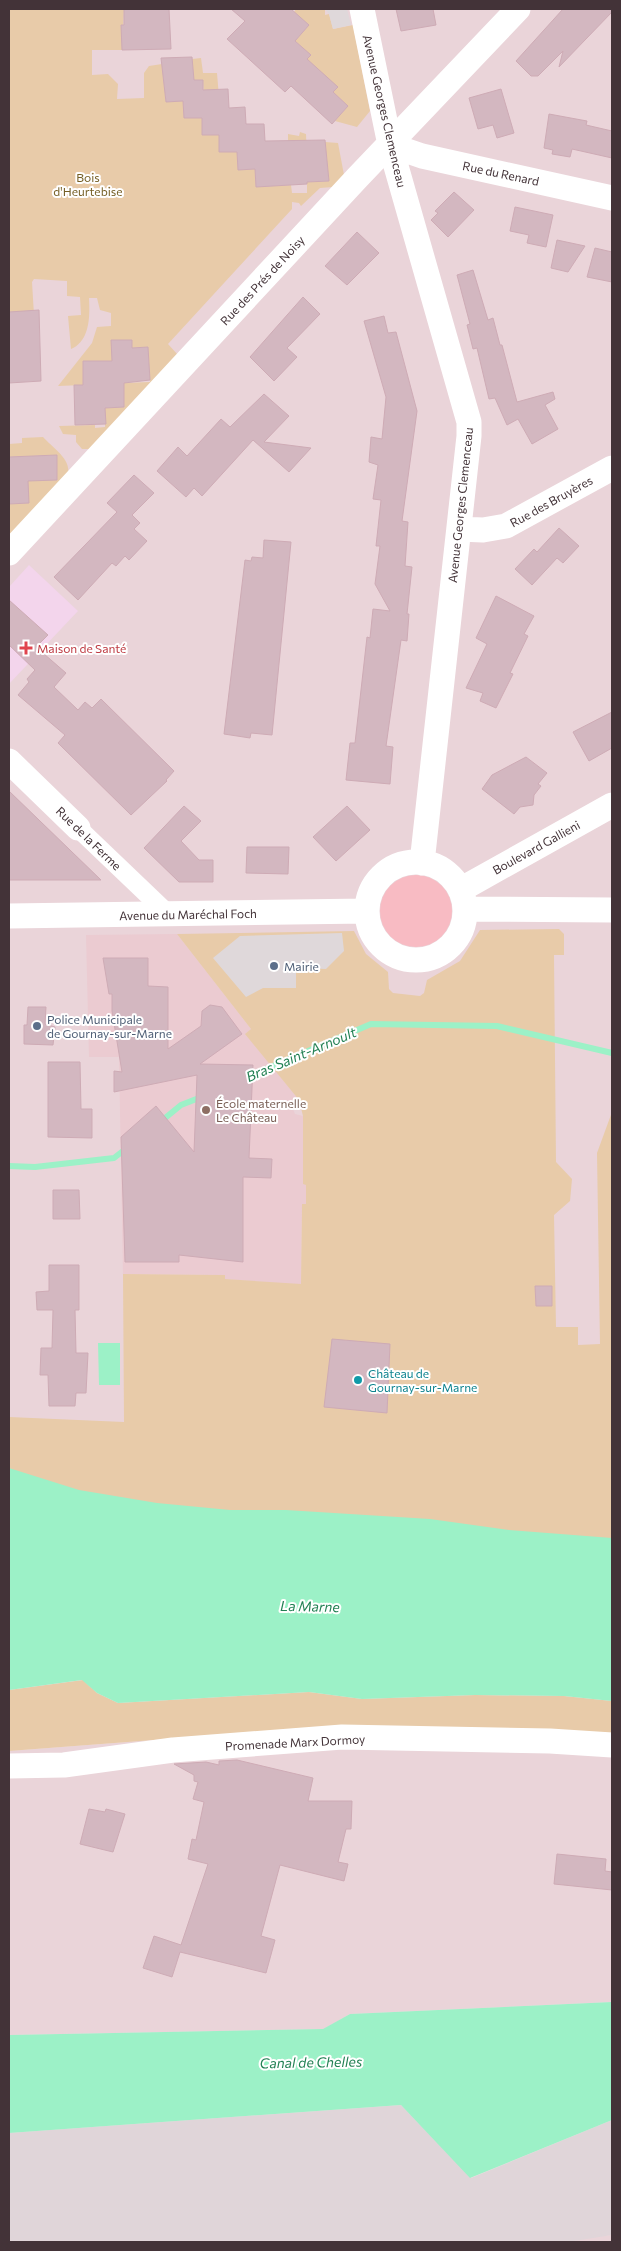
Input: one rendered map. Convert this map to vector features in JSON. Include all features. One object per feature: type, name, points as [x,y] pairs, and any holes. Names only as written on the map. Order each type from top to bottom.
[{"type":"street","name":"Avenue Georges Clemenceau","points":[[362,9],[390,145],[469,422],[422,863]]},
{"type":"street","name":"Rue des Prés de Noisy","points":[[9,553],[518,9]]},
{"type":"street","name":"Rue du Renard","points":[[390,145],[422,156],[612,198]]},
{"type":"street","name":"Rue des Bruyères","points":[[458,529],[482,530],[506,526],[612,468]]},
{"type":"street","name":"Rue de la Ferme","points":[[9,761],[168,914]]},
{"type":"street","name":"Boulevard Gallieni","points":[[462,900],[612,805]]},
{"type":"street","points":[[422,863],[435,866],[447,874],[462,900],[462,927],[450,946],[435,956],[418,960],[400,957],[385,948],[373,934],[367,910],[372,891],[384,874],[402,864],[422,863]]},
{"type":"street","points":[[462,900],[612,910]]},
{"type":"street","name":"Avenue du Maréchal Foch","points":[[9,916],[367,910]]},
{"type":"street","name":"Promenade Marx Dormoy","points":[[9,1766],[64,1765],[173,1750],[342,1737],[550,1741],[612,1745]]},
{"type":"shaded area","points":[[9,9],[612,9],[612,1538],[9,1468]]},
{"type":"shaded area","points":[[325,9],[347,9],[351,25],[333,29],[329,14]]},
{"type":"shaded area","name":"Maison de Santé","points":[[29,565],[78,611],[9,684],[9,587]]},
{"type":"shaded area","name":"Mairie","points":[[342,933],[344,951],[326,969],[296,968],[296,988],[263,988],[246,997],[213,958],[240,936]]},
{"type":"shaded area","name":"École maternelle Le Château","points":[[177,934],[251,1029],[246,1034],[299,1100],[292,1107],[295,1114],[303,1116],[303,1184],[306,1184],[306,1204],[302,1204],[301,1285],[225,1279],[225,1275],[123,1274],[119,1057],[89,1057],[86,935]]},
{"type":"shaded area","points":[[325,1727],[612,1735],[612,2002],[350,2014],[324,2029],[9,2035],[9,1751]]},
{"type":"shaded area","points":[[401,2105],[471,2178],[612,2120],[612,2235],[568,2242],[9,2242],[9,2133]]},
{"type":"shaded area","points":[[612,2235],[612,2242],[568,2242],[594,2236]]},
{"type":"green space","name":"Bois d'Heurtebise","points":[[9,9],[124,9],[122,50],[92,50],[92,75],[108,74],[118,84],[117,99],[144,98],[144,73],[149,66],[162,64],[166,102],[183,101],[184,118],[202,118],[202,135],[219,135],[219,152],[237,152],[238,170],[255,169],[256,187],[291,185],[292,193],[307,193],[307,182],[329,181],[325,142],[338,143],[344,175],[333,187],[320,188],[301,206],[299,203],[292,202],[292,209],[168,344],[178,355],[90,449],[82,449],[76,442],[76,435],[63,434],[59,426],[95,425],[95,428],[105,427],[105,408],[124,407],[124,383],[150,382],[148,347],[132,348],[132,340],[112,340],[112,361],[83,385],[58,386],[92,343],[97,327],[111,326],[111,313],[100,310],[97,298],[89,298],[88,327],[82,340],[71,349],[68,316],[81,315],[80,297],[67,296],[67,281],[34,279],[32,282],[34,315],[9,312]]},
{"type":"green space","points":[[296,9],[325,9],[325,15],[329,14],[333,29],[353,25],[370,111],[357,127],[335,121],[348,106],[333,92],[307,59],[311,55],[295,41],[309,25],[294,12]]},
{"type":"green space","points":[[201,58],[203,73],[217,73],[219,97],[204,97],[203,80],[194,80],[192,59]]},
{"type":"green space","points":[[300,132],[306,134],[307,158],[288,141],[288,134],[299,136]]},
{"type":"green space","points":[[43,437],[64,458],[67,463],[68,473],[9,537],[9,504],[28,503],[28,479],[57,479],[56,455],[9,457],[9,444],[22,443],[22,438]]},
{"type":"green space","points":[[559,929],[564,934],[564,955],[554,955],[556,1162],[572,1179],[570,1201],[554,1215],[556,1327],[578,1327],[578,1345],[600,1344],[597,1153],[612,1112],[612,1560],[9,1497],[9,1417],[124,1422],[123,1274],[225,1275],[225,1279],[301,1284],[302,1204],[306,1204],[306,1185],[303,1184],[303,1116],[299,1100],[245,1034],[251,1029],[177,934],[354,931],[366,954],[388,972],[389,989],[393,993],[420,996],[424,993],[427,980],[460,961],[480,930]]},
{"type":"green space","points":[[83,1680],[97,1693],[118,1703],[309,1692],[362,1699],[475,1695],[564,1696],[612,1701],[612,1735],[325,1727],[9,1751],[9,1690]]},
{"type":"sand","points":[[416,875],[436,881],[446,891],[452,911],[446,931],[436,941],[416,947],[396,941],[386,931],[380,911],[386,891],[396,881]]},
{"type":"water","points":[[98,1343],[120,1343],[120,1385],[99,1385]]},
{"type":"water","name":"La Marne","points":[[9,1468],[79,1490],[157,1503],[230,1510],[286,1510],[430,1519],[509,1530],[612,1538],[612,1701],[564,1696],[475,1695],[362,1699],[309,1692],[118,1703],[97,1693],[82,1680],[9,1690]]},
{"type":"water","name":"Canal de Chelles","points":[[612,2002],[612,2120],[470,2178],[401,2105],[9,2133],[9,2035],[323,2029],[350,2014]]},
{"type":"building","points":[[124,9],[169,9],[171,49],[122,50],[121,25],[124,25]]},
{"type":"building","points":[[231,9],[291,9],[309,25],[295,41],[311,55],[307,59],[338,87],[333,92],[348,106],[332,124],[291,86],[285,92],[227,39],[245,21]]},
{"type":"building","points":[[396,9],[433,9],[436,25],[401,31]]},
{"type":"building","points":[[563,9],[612,9],[612,12],[559,67],[563,51],[538,76],[531,76],[516,61]]},
{"type":"building","points":[[192,57],[194,80],[203,80],[203,90],[228,89],[229,108],[245,107],[246,124],[264,124],[265,141],[325,140],[329,181],[256,187],[255,169],[238,170],[237,152],[219,152],[219,135],[202,135],[202,118],[184,118],[183,101],[166,102],[161,58]]},
{"type":"building","points":[[501,89],[514,133],[497,138],[493,125],[478,129],[469,98]]},
{"type":"building","points":[[549,114],[587,121],[586,125],[612,131],[612,158],[572,149],[570,157],[552,154],[553,150],[544,148]]},
{"type":"building","points":[[454,192],[474,210],[448,237],[431,220],[438,213],[435,211]]},
{"type":"building","points":[[515,207],[553,215],[546,247],[527,243],[529,235],[510,231]]},
{"type":"building","points":[[357,232],[379,253],[347,285],[325,266]]},
{"type":"building","points":[[557,240],[585,246],[568,272],[551,268]]},
{"type":"building","points":[[595,248],[612,252],[612,282],[587,277]]},
{"type":"building","points":[[473,270],[488,320],[493,318],[500,345],[502,345],[517,402],[553,392],[555,399],[545,405],[558,429],[532,444],[518,419],[507,425],[495,398],[489,399],[477,348],[473,349],[467,325],[470,324],[457,275]]},
{"type":"building","points":[[303,297],[320,314],[287,348],[297,357],[274,381],[250,357]]},
{"type":"building","points":[[39,310],[41,381],[9,383],[9,312]]},
{"type":"building","points":[[384,316],[388,333],[396,332],[417,411],[402,521],[408,522],[405,566],[412,567],[407,614],[409,614],[407,641],[401,640],[386,746],[393,747],[390,784],[346,780],[350,743],[355,743],[367,637],[370,638],[373,609],[390,611],[375,584],[380,546],[376,546],[381,500],[373,499],[378,465],[369,462],[371,437],[382,439],[386,397],[364,321]]},
{"type":"building","points":[[111,340],[132,340],[132,348],[148,347],[150,380],[124,383],[124,407],[105,408],[106,424],[75,425],[74,385],[83,385],[83,361],[112,361]]},
{"type":"building","points":[[264,394],[289,416],[264,442],[311,448],[289,472],[253,440],[202,496],[194,488],[186,497],[157,471],[178,447],[187,456],[221,419],[230,427]]},
{"type":"building","points":[[57,455],[57,480],[28,481],[29,503],[9,504],[9,457]]},
{"type":"building","points":[[134,475],[154,493],[132,515],[140,523],[134,529],[147,541],[129,560],[125,556],[116,566],[112,563],[78,600],[54,577],[117,512],[107,503]]},
{"type":"building","points":[[559,528],[579,546],[563,563],[557,558],[532,585],[515,569],[534,549],[537,552]]},
{"type":"building","points":[[264,540],[291,542],[272,735],[251,733],[250,738],[224,734],[245,560],[251,561],[252,557],[263,558]]},
{"type":"building","points":[[496,596],[534,616],[524,634],[528,636],[510,673],[513,674],[496,708],[480,701],[483,693],[466,688],[487,644],[476,638]]},
{"type":"building","points":[[9,600],[48,635],[36,647],[66,673],[54,687],[78,710],[85,702],[92,708],[101,699],[174,771],[167,781],[131,815],[58,743],[65,735],[18,695],[29,682],[27,679],[35,670],[9,645]]},
{"type":"building","points":[[612,712],[612,748],[589,761],[573,732]]},
{"type":"building","points":[[526,757],[547,773],[538,784],[541,786],[534,795],[533,805],[520,807],[514,814],[482,789],[492,775]]},
{"type":"building","points":[[9,791],[101,880],[9,880]]},
{"type":"building","points":[[184,806],[201,821],[181,841],[199,860],[213,860],[213,882],[179,882],[144,848]]},
{"type":"building","points":[[347,806],[370,830],[336,861],[313,837]]},
{"type":"building","points":[[247,847],[289,847],[288,874],[246,873]]},
{"type":"building","points":[[103,958],[148,958],[148,986],[168,987],[168,1049],[201,1026],[202,1011],[210,1005],[222,1007],[242,1034],[200,1064],[253,1065],[249,1158],[272,1159],[271,1178],[243,1177],[243,1262],[179,1255],[179,1262],[125,1262],[121,1137],[156,1106],[194,1152],[197,1075],[114,1092],[114,1071],[122,1072],[112,1011],[112,994],[109,994]]},
{"type":"building","name":"Police Municipale de Gournay-sur-Marne","points":[[28,1007],[46,1007],[45,1024],[55,1027],[53,1045],[24,1044],[24,1025],[27,1025]]},
{"type":"building","points":[[48,1062],[80,1062],[81,1109],[92,1109],[92,1138],[48,1137]]},
{"type":"building","points":[[53,1190],[79,1190],[80,1219],[53,1219]]},
{"type":"building","points":[[49,1265],[79,1265],[79,1310],[75,1310],[76,1353],[88,1353],[86,1393],[76,1393],[75,1406],[49,1406],[48,1375],[40,1375],[41,1348],[52,1348],[53,1310],[37,1310],[36,1292],[49,1291]]},
{"type":"building","points":[[535,1286],[552,1286],[552,1306],[536,1306]]},
{"type":"building","name":"Château de Gournay-sur-Marne","points":[[332,1339],[390,1344],[387,1413],[324,1407]]},
{"type":"building","points":[[237,1760],[313,1778],[308,1801],[352,1801],[351,1829],[346,1829],[338,1862],[348,1864],[344,1881],[280,1865],[261,1936],[275,1940],[266,1973],[180,1952],[172,1977],[143,1968],[154,1936],[181,1945],[208,1864],[188,1859],[192,1839],[196,1840],[204,1802],[193,1799],[198,1782],[194,1781],[194,1775],[174,1764],[206,1762],[219,1765],[219,1761]]},
{"type":"building","points":[[89,1809],[105,1812],[106,1809],[125,1814],[113,1852],[80,1844]]},
{"type":"building","points":[[557,1854],[606,1859],[605,1871],[612,1872],[612,1890],[554,1884]]},
{"type":"waterway","name":"Bras Saint-Arnoult","points":[[245,1078],[371,1024],[497,1026],[612,1053]]},
{"type":"waterway","name":"Bras Saint-Arnoult","points":[[159,1123],[181,1105],[204,1096]]},
{"type":"waterway","name":"Bras Saint-Arnoult","points":[[9,1166],[35,1167],[114,1158],[128,1147]]},
{"type":"place","name":"Maison de Santé","points":[[26,648]]},
{"type":"place","name":"Mairie","points":[[274,966]]},
{"type":"place","name":"Police Municipale de Gournay-sur-Marne","points":[[37,1026]]},
{"type":"place","name":"École maternelle Le Château","points":[[206,1110]]},
{"type":"place","name":"Château de Gournay-sur-Marne","points":[[358,1380]]}]
